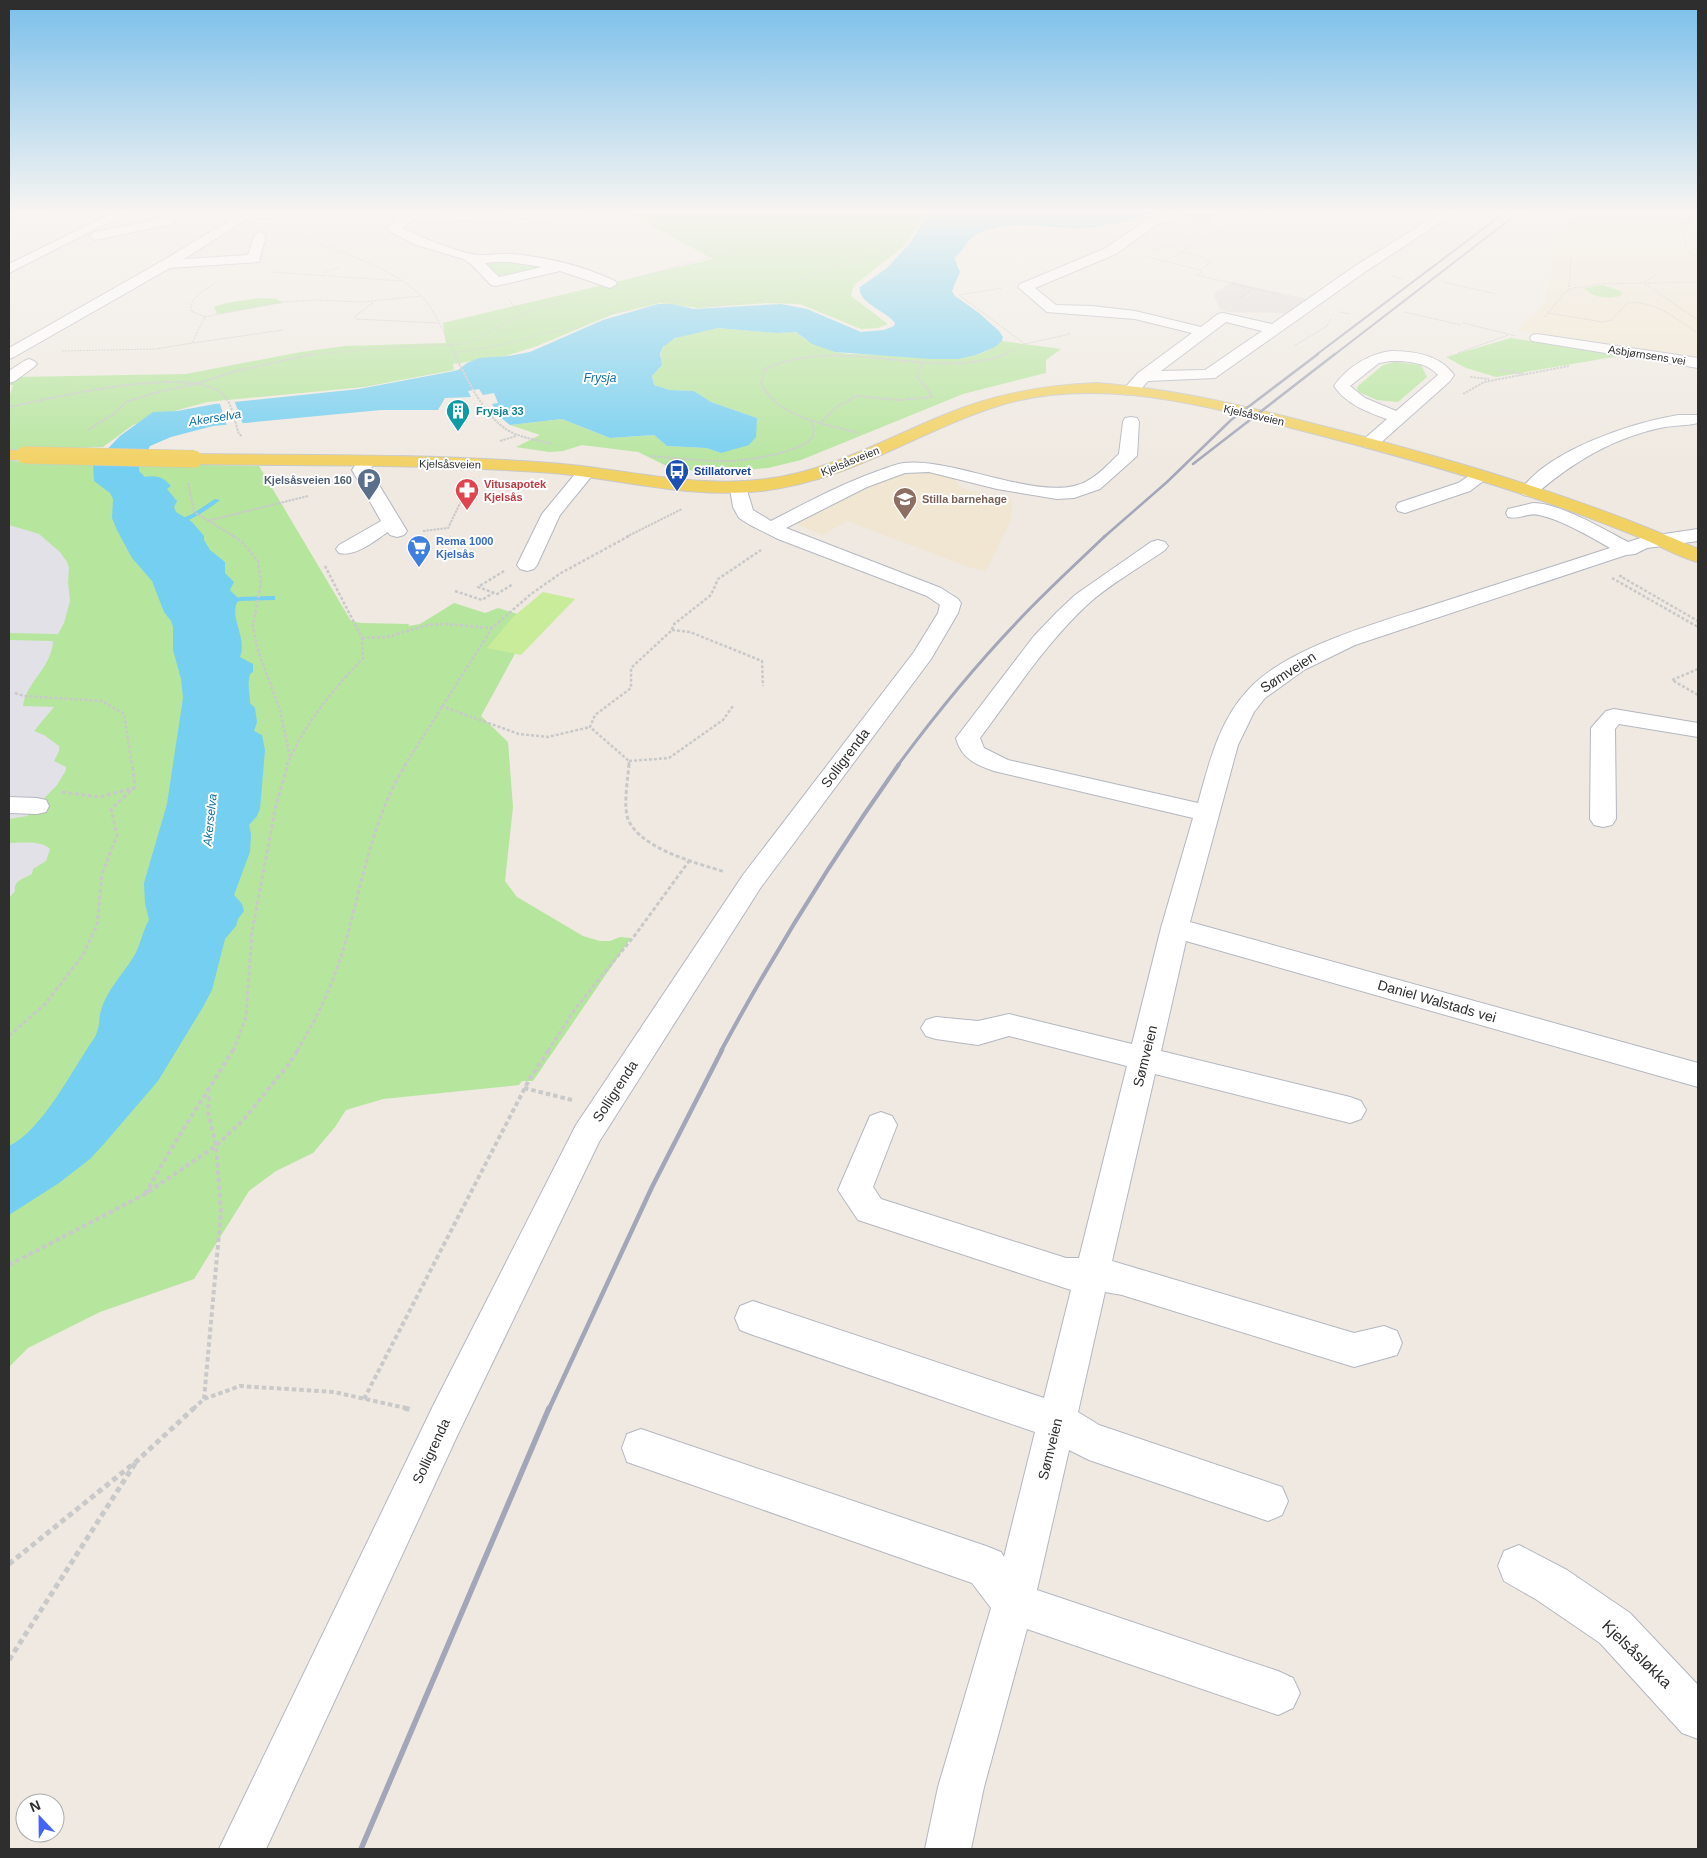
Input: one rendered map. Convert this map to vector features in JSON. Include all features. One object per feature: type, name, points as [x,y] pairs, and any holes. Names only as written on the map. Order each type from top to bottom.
[{"type":"main road","name":"Kjelsåsveien","points":[[17,455],[498,465],[586,472],[689,485],[739,488],[785,482],[826,471],[954,417],[1009,398],[1067,389],[1130,391],[1203,403],[1370,443],[1529,491],[1662,540],[1698,556]]},
{"type":"street","points":[[9,354],[110,297]]},
{"type":"street","points":[[1037,297],[1052,309],[1092,310],[1135,315],[1204,332]]},
{"type":"street","points":[[1144,376],[1209,375],[1320,297]]},
{"type":"street","points":[[1130,391],[1144,376],[1224,317],[1274,329]]},
{"type":"street","name":"Asbjørnsens vei","points":[[1537,338],[1698,364]]},
{"type":"street","points":[[1370,443],[1400,418],[1444,378],[1446,374],[1443,370],[1430,362],[1418,358],[1405,356],[1384,357],[1373,360],[1342,386],[1346,392],[1376,409],[1400,418]]},
{"type":"street","points":[[9,378],[29,364]]},
{"type":"street","points":[[1529,491],[1569,460],[1611,439],[1667,422],[1696,419]]},
{"type":"street","points":[[778,532],[861,483],[903,468],[929,467],[996,484],[1057,494],[1074,493],[1094,485],[1128,456],[1131,422]]},
{"type":"street","points":[[346,548],[394,527],[361,470],[366,462]]},
{"type":"street","points":[[527,565],[550,514],[586,472]]},
{"type":"street","points":[[1405,508],[1464,487],[1481,476]]},
{"type":"street","name":"Solligrenda","points":[[242,1849],[446,1418],[587,1134],[752,881],[923,654],[948,613],[951,603],[934,592],[778,532],[746,514],[740,503],[739,488]]},
{"type":"street","points":[[1515,513],[1541,509],[1588,528],[1628,562]]},
{"type":"street","name":"Kjelsåsveien","points":[[1662,540],[1698,535]]},
{"type":"street","name":"Sømveien","points":[[948,1849],[961,1788],[1013,1603],[1175,928],[1226,745],[1243,710],[1257,693],[1274,679],[1322,650],[1347,640],[1585,563],[1628,562],[1644,543],[1662,540]]},
{"type":"street","points":[[1158,546],[1082,599],[1064,616],[1042,641],[968,738],[969,745],[985,761],[1002,766],[1207,813]]},
{"type":"street","points":[[1603,819],[1602,728],[1614,716],[1698,730]]},
{"type":"street","points":[[9,805],[37,806]]},
{"type":"street","name":"Daniel Walstads vei","points":[[1175,928],[1698,1075]]},
{"type":"street","points":[[936,1028],[978,1033],[1009,1025],[1144,1057],[1350,1110]]},
{"type":"street","points":[[881,1124],[855,1190],[870,1210],[1066,1274],[1093,1274],[1122,1280],[1354,1350],[1384,1343]]},
{"type":"street","points":[[753,1318],[1056,1421],[1089,1441],[1268,1501]]},
{"type":"street","points":[[641,1448],[986,1567],[1013,1603],[1278,1693]]},
{"type":"street","name":"Kjelsåsløkka","points":[[1519,1566],[1552,1585],[1615,1628],[1698,1717]]},
{"type":"path","points":[[197,297],[190,306],[191,311],[204,317],[282,302],[375,302],[415,297]]},
{"type":"path","points":[[421,297],[426,301],[477,397],[495,420],[506,428]]},
{"type":"path","points":[[453,353],[512,343],[539,334],[577,328],[598,314],[626,311],[640,302],[671,300],[696,305],[717,306],[745,303],[772,297]]},
{"type":"path","points":[[864,436],[811,421],[769,398],[762,388],[760,378],[764,369],[773,364],[790,360],[825,357],[874,358],[947,364],[1005,355],[1021,348],[1025,344],[961,297]]},
{"type":"path","points":[[1404,312],[1537,338],[1537,330],[1540,323],[1561,297]]},
{"type":"path","points":[[1664,297],[1698,320]]},
{"type":"path","points":[[509,300],[518,311],[516,317]]},
{"type":"path","points":[[375,302],[355,316],[356,319],[437,323]]},
{"type":"path","points":[[1548,313],[1602,322],[1612,320],[1627,304],[1639,302],[1652,306],[1698,333]]},
{"type":"path","points":[[192,343],[204,317]]},
{"type":"path","points":[[1327,326],[1333,327]]},
{"type":"path","points":[[29,364],[50,354],[69,350],[156,349],[283,330]]},
{"type":"path","points":[[1458,353],[1510,334]]},
{"type":"path","points":[[82,434],[115,413],[126,402],[158,392],[199,383],[236,371],[314,354],[448,343]]},
{"type":"path","points":[[923,363],[916,376],[932,397]]},
{"type":"path","points":[[1462,395],[1493,379],[1573,365]]},
{"type":"path","points":[[1500,370],[1526,374]]},
{"type":"path","points":[[1465,376],[1493,379]]},
{"type":"path","points":[[9,407],[134,384],[199,383],[215,388],[226,397],[236,426]]},
{"type":"path","points":[[820,423],[838,406],[857,396],[898,400],[942,398]]},
{"type":"path","points":[[649,456],[728,461],[764,456],[790,450],[810,440],[814,434],[814,427],[811,421]]},
{"type":"path","points":[[186,479],[191,489],[190,507],[206,521],[241,541],[258,560],[261,583],[253,626],[257,648],[280,710],[290,757]]},
{"type":"path","points":[[394,527],[448,528],[471,482]]},
{"type":"path","points":[[206,521],[308,496]]},
{"type":"path","points":[[9,1265],[145,1194],[216,1146],[244,1119],[288,1065],[307,1035],[332,984],[350,927],[362,874],[381,816],[403,768],[492,628],[532,594],[561,573],[618,540],[690,505]]},
{"type":"path","points":[[590,727],[596,715],[631,688],[631,668],[672,630],[673,625],[711,595],[718,579],[778,532]]},
{"type":"path","points":[[145,1194],[160,1165],[209,1093],[242,1029],[249,1002],[250,945],[255,908],[273,812],[290,757],[320,706],[363,658],[362,638],[323,561]]},
{"type":"path","points":[[1628,562],[1620,576],[1698,621]]},
{"type":"path","points":[[1585,563],[1698,627]]},
{"type":"path","points":[[552,570],[561,573]]},
{"type":"path","points":[[456,591],[482,600],[494,592]]},
{"type":"path","points":[[362,638],[387,637],[434,624],[492,628]]},
{"type":"path","points":[[672,630],[690,632],[762,661],[763,686]]},
{"type":"path","points":[[1698,670],[1672,680],[1698,695]]},
{"type":"path","points":[[15,693],[24,696],[102,701],[124,714],[134,787]]},
{"type":"path","points":[[441,706],[519,734],[548,737],[590,727]]},
{"type":"path","points":[[590,727],[629,761],[669,758],[723,720],[733,706]]},
{"type":"path","points":[[629,761],[627,818],[640,834],[675,857],[752,881]]},
{"type":"path","points":[[37,806],[58,792],[99,797],[134,787]]},
{"type":"path","points":[[9,1036],[45,1004],[83,955],[97,925],[102,874],[117,835],[110,809],[134,787]]},
{"type":"path","points":[[364,1399],[438,1259],[524,1088],[575,1009],[635,935],[689,861]]},
{"type":"path","points":[[524,1088],[603,1109]]},
{"type":"path","points":[[204,1399],[221,1212],[216,1146],[209,1122],[209,1093]]},
{"type":"path","points":[[9,1564],[138,1460],[204,1399],[240,1386],[334,1392],[446,1418]]},
{"type":"path","points":[[9,1660],[138,1460]]},
{"type":"shaded area","points":[[1214,297],[1296,297],[1306,299],[1306,301],[1286,313],[1228,312],[1221,310]]},
{"type":"shaded area","points":[[1546,297],[1698,297],[1698,357],[1517,331],[1545,302]]},
{"type":"shaded area","name":"Stilla barnehage","points":[[914,470],[927,470],[948,476],[956,480],[959,486],[968,490],[1012,500],[1011,519],[986,571],[971,568],[847,521],[823,535],[793,523],[864,485]]},
{"type":"shaded area","points":[[9,513],[91,551],[68,784],[63,812],[9,1030]]},
{"type":"green space","points":[[554,297],[852,297],[888,324],[878,328],[861,329],[800,304],[767,303],[698,308],[660,303],[611,315],[537,346],[506,356],[453,364],[454,370],[364,387],[207,402],[156,416],[133,425],[103,447],[9,450],[9,398],[13,385],[9,385],[9,381],[15,377],[186,374],[301,352],[345,346],[446,343],[443,323]]},
{"type":"green space","points":[[260,298],[277,299],[282,303],[217,314],[214,307],[226,303]]},
{"type":"green space","points":[[718,328],[777,333],[796,332],[806,340],[835,352],[849,354],[954,359],[979,354],[991,349],[1002,341],[1061,349],[1046,360],[1046,373],[963,394],[801,460],[768,468],[735,471],[675,470],[638,452],[582,445],[563,451],[549,452],[516,447],[540,435],[510,425],[562,419],[610,438],[654,435],[667,446],[706,448],[721,453],[757,418],[711,402],[694,391],[670,390],[654,385],[652,376],[662,365],[661,353],[669,342],[685,334]]},
{"type":"green space","points":[[1511,338],[1619,356],[1496,377],[1466,368],[1446,357]]},
{"type":"green space","points":[[1395,362],[1421,365],[1427,377],[1398,402],[1377,400],[1359,392],[1358,386],[1383,365]]},
{"type":"green space","points":[[9,461],[259,466],[351,621],[409,624],[408,626],[420,624],[454,603],[485,613],[498,608],[534,619],[481,716],[508,742],[513,807],[505,881],[517,897],[583,936],[600,941],[610,941],[620,937],[631,938],[533,1081],[522,1081],[519,1085],[383,1099],[346,1110],[335,1127],[313,1153],[276,1171],[249,1191],[194,1279],[100,1312],[28,1348],[9,1367],[9,898],[15,891],[17,882],[32,874],[33,869],[46,861],[50,849],[36,843],[9,843],[9,819],[27,816],[57,785],[66,767],[54,761],[59,751],[59,746],[44,735],[34,731],[54,707],[23,706],[28,690],[48,659],[53,641],[9,640],[9,633],[58,634],[64,623],[70,601],[69,568],[60,552],[39,534],[9,525]]},
{"type":"green space","points":[[543,592],[575,599],[521,655],[487,648],[513,617]]},
{"type":"water","points":[[862,297],[956,297],[979,313],[999,331],[1003,337],[1002,341],[995,347],[976,355],[958,359],[931,359],[835,352],[812,344],[796,332],[777,333],[718,328],[675,338],[663,347],[660,354],[662,365],[652,376],[654,385],[670,390],[694,391],[711,402],[757,418],[756,437],[749,445],[721,453],[706,448],[667,446],[654,435],[610,438],[562,419],[510,425],[500,417],[492,404],[498,403],[494,393],[483,395],[479,389],[468,391],[471,397],[445,398],[438,410],[381,410],[213,426],[171,437],[150,446],[139,467],[139,471],[145,477],[153,476],[162,479],[171,486],[167,489],[177,501],[174,507],[176,512],[192,522],[204,536],[204,540],[210,550],[225,562],[225,573],[234,582],[230,590],[239,599],[235,612],[242,642],[240,657],[253,664],[253,672],[250,674],[249,682],[250,703],[255,708],[257,722],[254,731],[262,735],[265,750],[260,809],[249,825],[251,834],[250,852],[234,895],[242,904],[244,911],[238,919],[236,926],[225,939],[212,990],[158,1081],[90,1159],[59,1183],[9,1215],[9,1146],[34,1127],[95,1037],[104,1003],[111,989],[136,952],[149,920],[145,903],[144,883],[167,804],[183,698],[181,679],[173,650],[173,627],[171,621],[164,612],[152,581],[132,558],[117,530],[112,518],[113,499],[110,493],[94,481],[93,464],[120,436],[153,412],[177,411],[215,404],[359,389],[449,372],[458,370],[467,363],[479,358],[509,356],[530,352],[603,320],[658,304],[672,304],[694,309],[781,304],[807,309],[861,332],[884,330],[894,326],[895,323],[891,319]]},
{"type":"pier","points":[[234,400],[243,424],[227,426],[219,401]]},
{"type":"waterway","points":[[174,523],[194,515],[217,500]]},
{"type":"waterway","points":[[226,603],[240,599],[272,598]]},
{"type":"railway","points":[[1316,355],[1393,297]]},
{"type":"railway","points":[[1334,355],[1410,297]]},
{"type":"railway","points":[[1104,537],[1167,482],[1231,420],[1318,354]]},
{"type":"railway","points":[[1193,464],[1335,354]]},
{"type":"railway","points":[[898,765],[986,655],[1039,599],[1105,536]]},
{"type":"railway","points":[[721,1051],[762,977],[806,904],[899,764]]},
{"type":"railway","points":[[549,1409],[652,1187],[722,1050]]},
{"type":"railway","points":[[361,1849],[549,1408]]},
{"type":"place","name":"Frysja 33","points":[[458,432]]},
{"type":"place","name":"Stillatorvet","points":[[677,492]]},
{"type":"place","name":"Kjelsåsveien 160","points":[[369,501]]},
{"type":"place","name":"Vitusapotek Kjelsås","points":[[467,511]]},
{"type":"place","name":"Stilla barnehage","points":[[905,520]]},
{"type":"place","name":"Rema 1000 Kjelsås","points":[[419,568]]},
{"type":"water label","name":"Frysja","points":[[600,378]]},
{"type":"water label","name":"Akerselva","points":[[215,418]]},
{"type":"water label","name":"Akerselva","points":[[210,820]]}]
